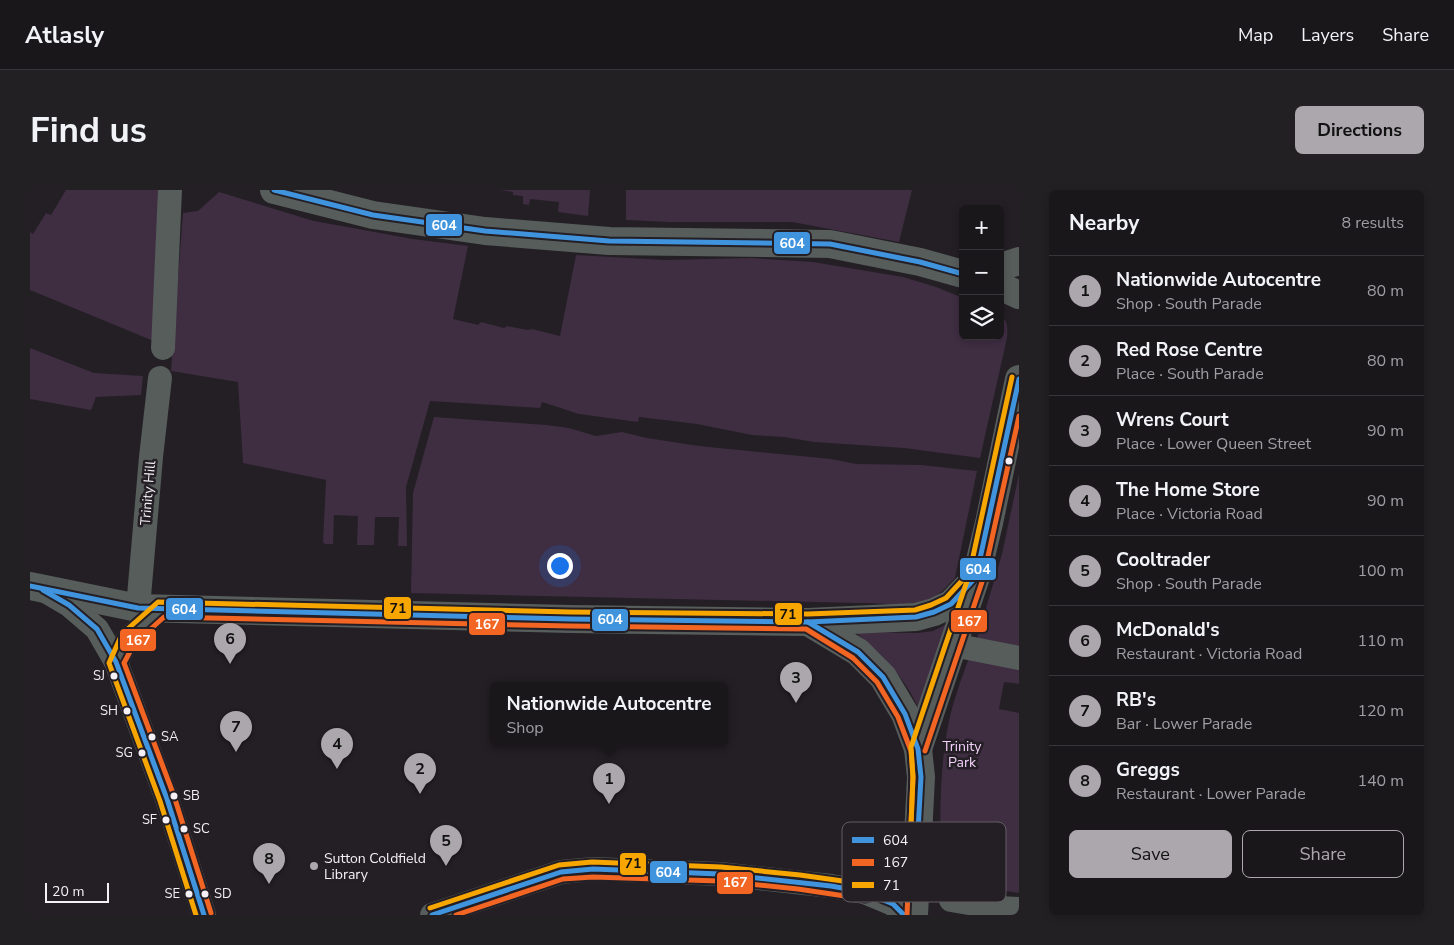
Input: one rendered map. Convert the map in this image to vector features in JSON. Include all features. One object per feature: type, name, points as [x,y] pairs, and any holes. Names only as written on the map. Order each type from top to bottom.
[{"type":"main road","points":[[32,584],[150,609],[570,619],[808,622],[858,652],[883,677],[905,714],[918,749],[921,777],[919,822]]},
{"type":"main road","points":[[914,915],[915,902]]},
{"type":"street","points":[[162,348],[170,190]]},
{"type":"street","points":[[274,190],[373,215],[485,231],[609,241],[830,244],[920,262],[959,273]]},
{"type":"street","points":[[1004,266],[1019,261]]},
{"type":"street","points":[[1004,288],[1019,295]]},
{"type":"street","name":"Trinity Hill","points":[[150,609],[151,456],[160,378]]},
{"type":"street","points":[[918,749],[976,577],[1019,379]]},
{"type":"street","points":[[808,622],[916,617],[934,612],[950,604],[964,592],[976,577]]},
{"type":"street","points":[[32,584],[70,605],[96,629],[116,662],[167,799],[204,915]]},
{"type":"street","points":[[116,662],[128,639],[150,609]]},
{"type":"street","points":[[953,645],[1019,658]]},
{"type":"street","points":[[432,915],[561,872],[593,869],[720,874],[842,889]]},
{"type":"street","points":[[888,902],[893,904],[904,915]]},
{"type":"street","points":[[963,902],[1019,909]]},
{"type":"green space","points":[[66,190],[162,190],[156,342],[30,290],[30,232],[33,234],[46,213],[51,215]]},
{"type":"green space","points":[[500,190],[590,190],[588,216],[558,212],[559,202],[530,199],[529,205],[523,204],[523,196],[513,195],[513,192]]},
{"type":"green space","points":[[626,190],[912,190],[899,242],[792,222],[626,220]]},
{"type":"green space","points":[[219,192],[314,221],[413,239],[468,246],[453,319],[478,325],[481,322],[504,328],[507,326],[532,329],[560,336],[576,255],[664,260],[751,258],[813,262],[903,277],[936,287],[959,296],[959,340],[1004,340],[1004,318],[1007,325],[1007,338],[980,458],[904,448],[814,442],[784,437],[752,435],[697,424],[639,417],[638,422],[579,414],[542,402],[540,408],[430,401],[406,487],[407,546],[398,546],[399,517],[375,517],[374,545],[357,545],[358,516],[334,515],[333,544],[325,544],[323,542],[326,480],[243,463],[238,382],[171,371],[183,213],[198,211]]},
{"type":"green space","points":[[30,348],[94,373],[143,376],[141,395],[96,397],[91,410],[30,399]]},
{"type":"green space","points":[[434,417],[546,425],[569,428],[596,436],[622,432],[699,446],[831,459],[856,464],[921,465],[977,471],[955,578],[937,595],[924,602],[892,604],[411,593],[413,493]]},
{"type":"green space","points":[[1019,474],[1019,652],[977,638],[1002,554]]},
{"type":"green space","points":[[949,623],[920,711],[907,687],[892,667],[855,632],[917,633],[933,631]]},
{"type":"green space","name":"Trinity Park","points":[[970,655],[1019,665],[1019,684],[1004,682],[999,709],[1019,713],[1019,893],[1006,891],[1006,822],[941,822],[944,751],[957,693]]},
{"type":"transit line","name":"604","points":[[274,190],[373,215],[485,231],[609,241],[830,244],[920,262],[959,273]]},
{"type":"transit line","name":"71","points":[[911,822],[913,777],[911,747],[969,575],[1012,377]]},
{"type":"transit line","name":"604","points":[[30,586],[138,608],[570,619],[808,622],[916,617],[934,612],[951,604],[976,577],[1019,379]]},
{"type":"transit line","name":"167","points":[[925,751],[983,579],[1019,416]]},
{"type":"transit line","name":"71","points":[[196,915],[160,801],[109,663],[122,634],[158,602],[570,612],[808,614],[915,610],[946,598],[970,572]]},
{"type":"transit line","name":"604","points":[[43,590],[69,605],[97,629],[116,662],[167,799],[204,915]]},
{"type":"transit line","name":"167","points":[[211,913],[174,796],[124,663],[134,644],[164,617],[806,629],[853,658],[877,682],[898,717],[911,751],[913,777],[911,822]]},
{"type":"transit line","name":"604","points":[[808,622],[858,652],[883,677],[905,714],[918,749],[921,777],[919,822]]},
{"type":"transit line","name":"71","points":[[430,908],[559,865],[592,862],[721,867],[842,881]]},
{"type":"transit line","name":"604","points":[[432,915],[561,872],[593,869],[720,874],[842,888]]},
{"type":"transit line","name":"167","points":[[456,915],[563,879],[593,877],[719,881],[842,896]]},
{"type":"transit line","name":"604","points":[[888,902],[893,904],[904,915]]},
{"type":"transit line","name":"167","points":[[907,915],[908,902]]},
{"type":"place","name":"McDonald's","points":[[230,664]]},
{"type":"place","name":"SJ","points":[[114,676]]},
{"type":"place","name":"Wrens Court","points":[[796,703]]},
{"type":"place","name":"SH","points":[[127,711]]},
{"type":"place","name":"SA","points":[[152,737]]},
{"type":"place","name":"RB's","points":[[236,752]]},
{"type":"place","name":"SG","points":[[142,753]]},
{"type":"place","name":"The Home Store","points":[[337,769]]},
{"type":"place","name":"Red Rose Centre","points":[[420,794]]},
{"type":"place","name":"SB","points":[[174,796]]},
{"type":"place","name":"Nationwide Autocentre","points":[[609,804]]},
{"type":"place","name":"SF","points":[[166,820]]},
{"type":"place","name":"SC","points":[[184,829]]},
{"type":"place","name":"Sutton Coldfield Library","points":[[314,866]]},
{"type":"place","name":"Cooltrader","points":[[446,866]]},
{"type":"place","name":"Greggs","points":[[269,884]]},
{"type":"place","name":"SE","points":[[189,894]]},
{"type":"place","name":"SD","points":[[205,894]]}]
